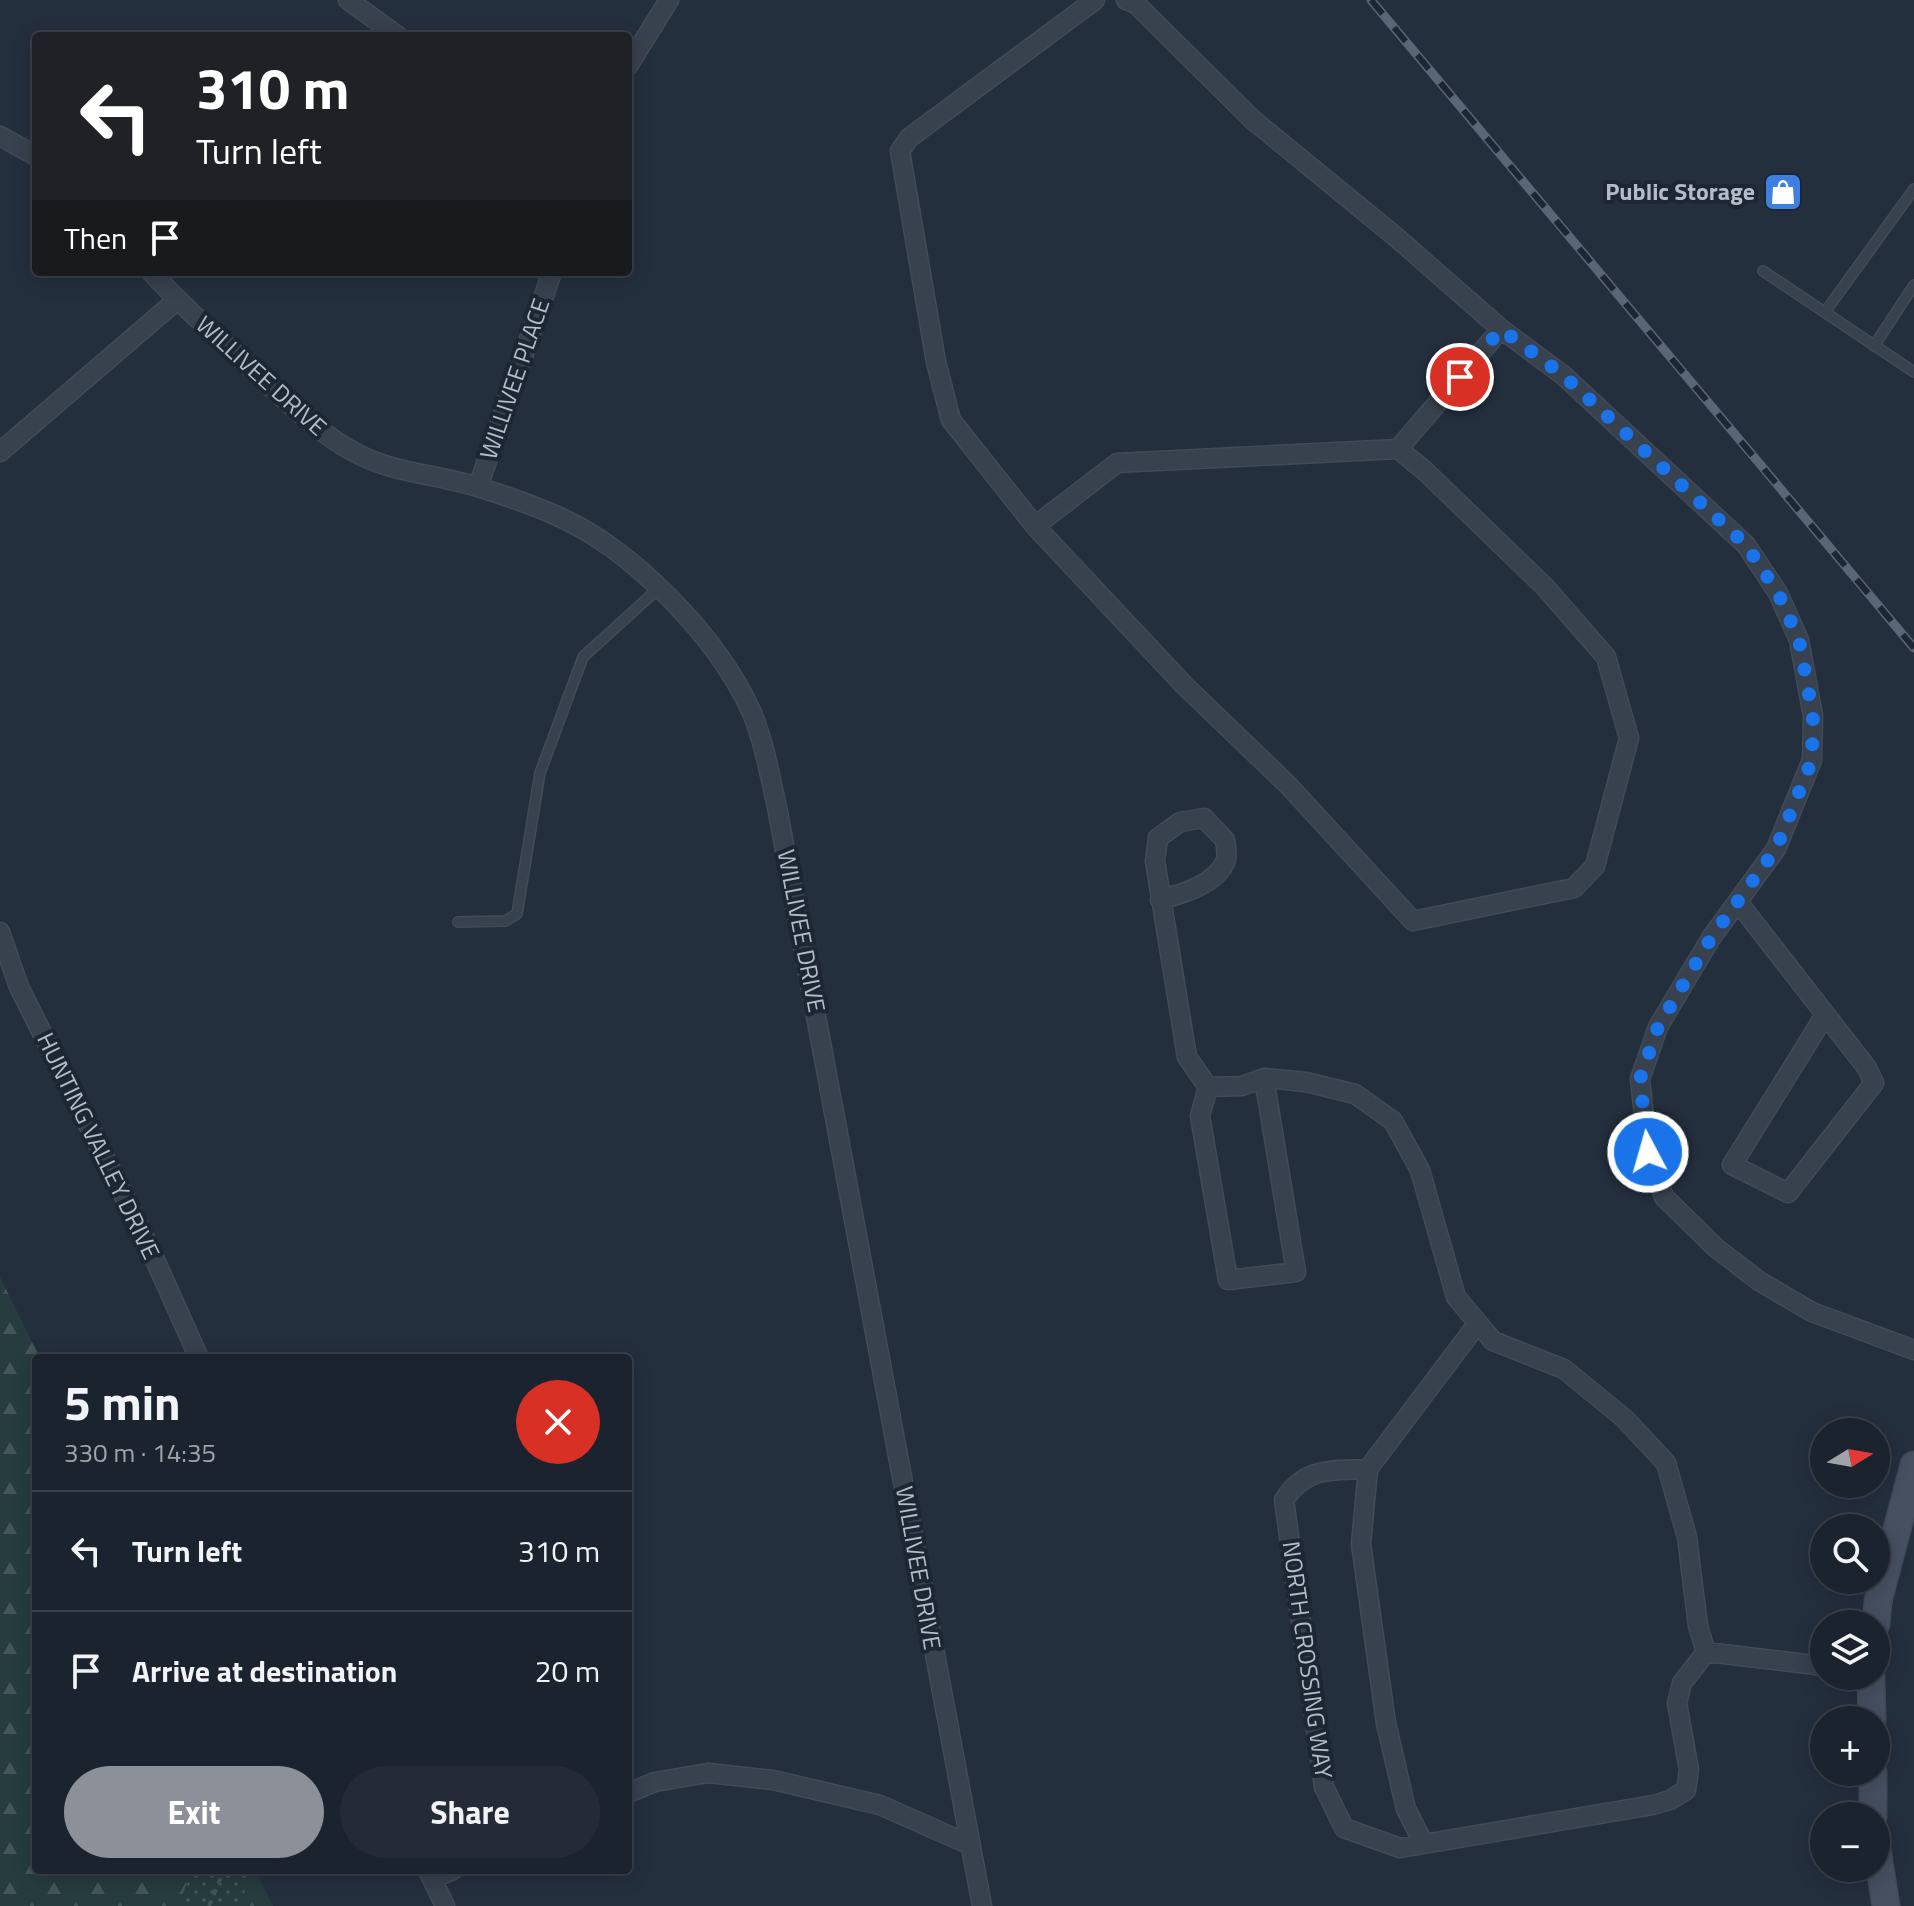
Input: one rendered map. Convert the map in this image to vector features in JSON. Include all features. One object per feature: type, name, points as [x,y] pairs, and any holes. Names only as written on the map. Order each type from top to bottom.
[{"type":"main road","points":[[1877,1610],[1914,1465]]},
{"type":"main road","points":[[1882,1882],[1886,1906]]},
{"type":"street","points":[[348,0],[392,32]]},
{"type":"street","points":[[632,60],[669,0]]},
{"type":"street","points":[[1035,526],[1117,463],[1398,449],[1425,471],[1545,587],[1606,657],[1629,738],[1595,866],[1574,888],[1413,921],[1288,785],[1185,686],[1035,526],[951,420],[936,362],[900,151],[909,138],[1095,0]]},
{"type":"street","points":[[1126,0],[1136,4],[1253,120],[1396,237],[1501,329],[1563,375],[1746,545],[1778,593],[1799,640],[1813,716],[1812,760],[1776,849],[1711,938],[1658,1027],[1640,1079],[1648,1152],[1664,1197],[1716,1248],[1759,1281],[1812,1312],[1914,1350]]},
{"type":"street","points":[[0,136],[32,154]]},
{"type":"street","name":"WILLIVEE DRIVE","points":[[155,276],[323,434],[356,454],[394,469],[478,487],[556,515],[589,534],[659,588],[700,630],[752,714],[777,807],[982,1906]]},
{"type":"street","name":"WILLIVEE PLACE","points":[[478,487],[551,276]]},
{"type":"street","points":[[0,452],[177,300]]},
{"type":"street","points":[[1398,449],[1501,329]]},
{"type":"street","points":[[1160,900],[1187,892],[1209,880],[1226,860],[1225,840],[1204,818],[1180,822],[1158,838],[1155,861],[1160,900],[1187,1057],[1208,1087]]},
{"type":"street","points":[[1738,902],[1867,1068],[1874,1083],[1788,1193],[1732,1165],[1825,1015]]},
{"type":"street","name":"HUNTING VALLEY DRIVE","points":[[0,932],[19,987],[147,1242],[197,1354]]},
{"type":"street","points":[[1208,1087],[1200,1116],[1228,1280],[1296,1272],[1264,1078]]},
{"type":"street","points":[[1208,1087],[1242,1086],[1264,1078],[1306,1082],[1355,1094],[1393,1121],[1420,1170],[1456,1297],[1493,1341],[1564,1369],[1625,1419],[1666,1463],[1687,1537],[1698,1626],[1706,1652],[1810,1664]]},
{"type":"street","points":[[1424,1844],[1406,1809],[1386,1723],[1361,1544],[1368,1469],[1478,1323]]},
{"type":"street","name":"NORTH CROSSING WAY","points":[[1368,1469],[1321,1471],[1293,1486],[1284,1500],[1324,1787],[1344,1828],[1400,1848],[1670,1800],[1686,1790],[1689,1770],[1677,1703],[1682,1683],[1706,1652]]},
{"type":"street","points":[[632,1791],[655,1782],[708,1773],[773,1780],[880,1805],[968,1844]]},
{"type":"street","points":[[430,1875],[445,1906]]},
{"type":"lane","points":[[1825,312],[1914,189]]},
{"type":"lane","points":[[1763,271],[1914,372]]},
{"type":"lane","points":[[1874,346],[1914,285]]},
{"type":"lane","points":[[458,922],[505,921],[517,914],[540,773],[583,657],[659,588]]},
{"type":"path","points":[[209,1906],[222,1874]]},
{"type":"green space","points":[[0,1277],[38,1354],[32,1354],[32,1874],[190,1874],[178,1906],[0,1906]]},
{"type":"green space","points":[[190,1874],[252,1874],[239,1906],[178,1906]]},
{"type":"green space","points":[[252,1874],[257,1874],[273,1906],[239,1906]]},
{"type":"railway","points":[[1371,0],[1914,648]]},
{"type":"place","name":"Public Storage","points":[[1783,192]]},
{"type":"route","points":[[1460,377],[1501,329],[1563,375],[1746,545],[1778,593],[1799,640],[1813,716],[1812,760],[1776,849],[1711,938],[1658,1027],[1640,1079],[1648,1152]]}]
